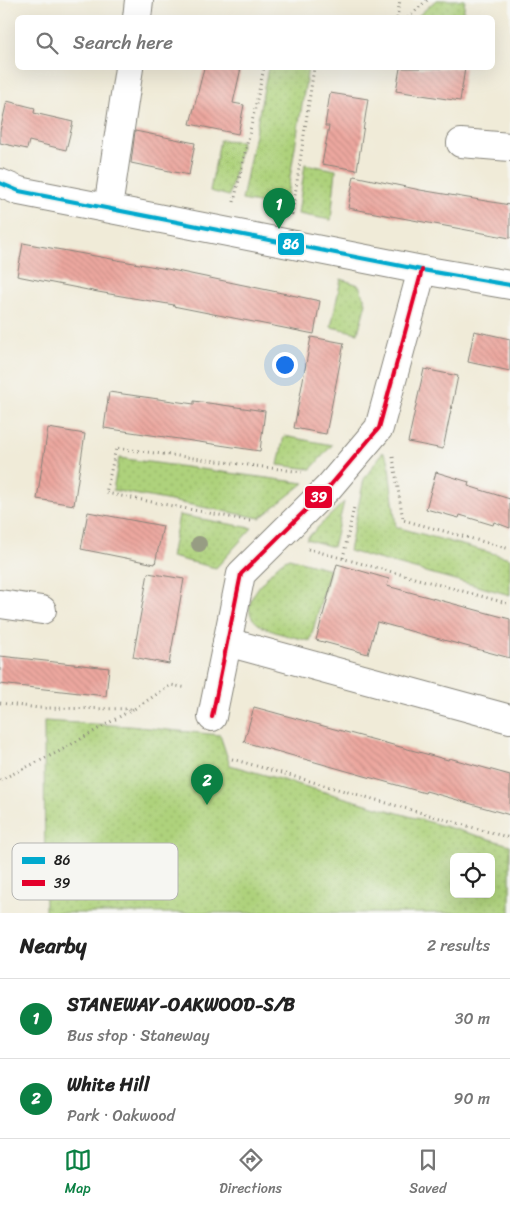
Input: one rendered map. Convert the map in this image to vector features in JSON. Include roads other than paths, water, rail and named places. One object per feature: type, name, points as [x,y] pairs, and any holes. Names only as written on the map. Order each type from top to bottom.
[{"type":"street","points":[[137,15],[139,0]]},
{"type":"street","points":[[108,208],[129,70]]},
{"type":"street","points":[[461,143],[510,148]]},
{"type":"street","points":[[0,183],[19,191],[422,270],[510,285]]},
{"type":"street","points":[[214,706],[241,574],[338,477],[379,428],[422,270]]},
{"type":"street","points":[[0,604],[42,610]]},
{"type":"street","points":[[227,642],[510,719]]},
{"type":"place","name":"STANEWAY-OAKWOOD-S/B","points":[[279,229]]},
{"type":"place","name":"White Hill","points":[[207,805]]}]
